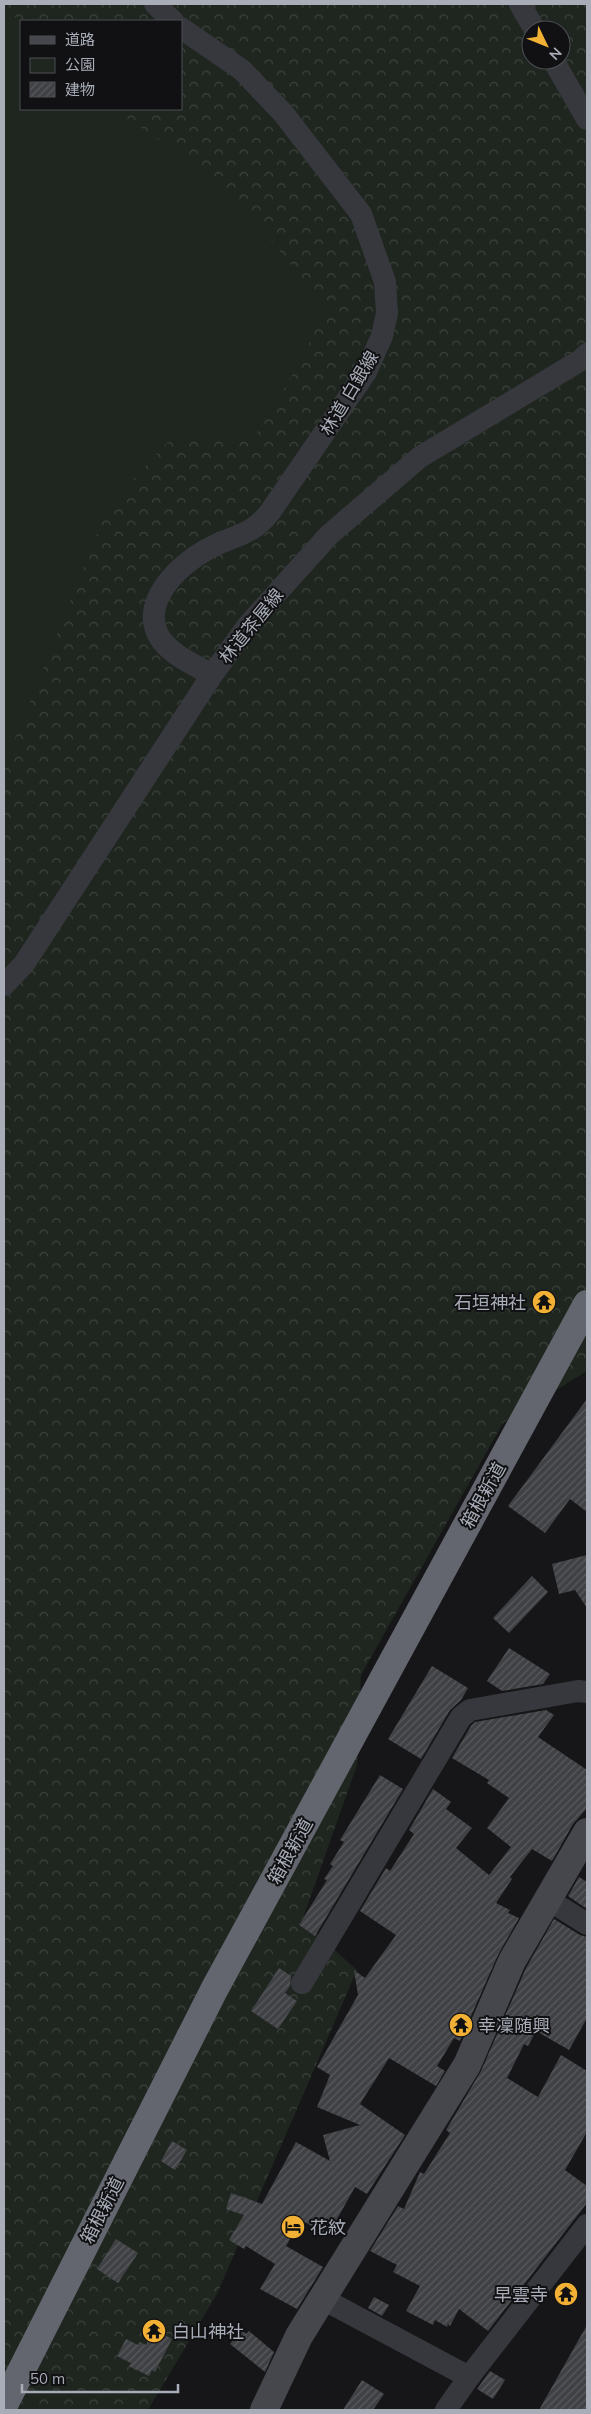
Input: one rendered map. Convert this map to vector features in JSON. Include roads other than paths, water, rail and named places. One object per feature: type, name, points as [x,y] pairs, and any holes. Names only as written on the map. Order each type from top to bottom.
[{"type":"highway","name":"箱根新道","points":[[4,2404],[214,1990],[587,1304]]},
{"type":"main road","points":[[264,2410],[299,2336],[467,2065],[512,1960],[587,1832]]},
{"type":"street","points":[[155,4],[172,20]]},
{"type":"street","points":[[520,4],[530,20]]},
{"type":"street","name":"林道 白銀線","points":[[182,29],[242,70],[283,113],[362,214],[386,282],[387,313],[382,336],[366,372],[270,512],[259,526],[247,533],[215,544],[183,567],[164,586],[154,606],[154,624],[162,640],[173,652],[212,675]]},
{"type":"street","points":[[559,70],[587,119]]},
{"type":"street","name":"林道茶屋線","points":[[4,985],[24,964],[212,675],[249,624],[329,535],[412,464],[581,360],[587,354]]},
{"type":"street","points":[[302,1983],[462,1717],[470,1710],[578,1691],[587,1692]]},
{"type":"street","points":[[547,1899],[587,1924]]},
{"type":"street","points":[[446,2410],[469,2377],[587,2226]]},
{"type":"street","points":[[323,2298],[469,2377]]},
{"type":"place","name":"石垣神社","points":[[544,1302]]},
{"type":"place","name":"幸凜随興","points":[[461,2025]]},
{"type":"place","name":"花紋","points":[[293,2227]]},
{"type":"place","name":"早雲寺","points":[[566,2294]]},
{"type":"place","name":"白山神社","points":[[154,2331]]}]
